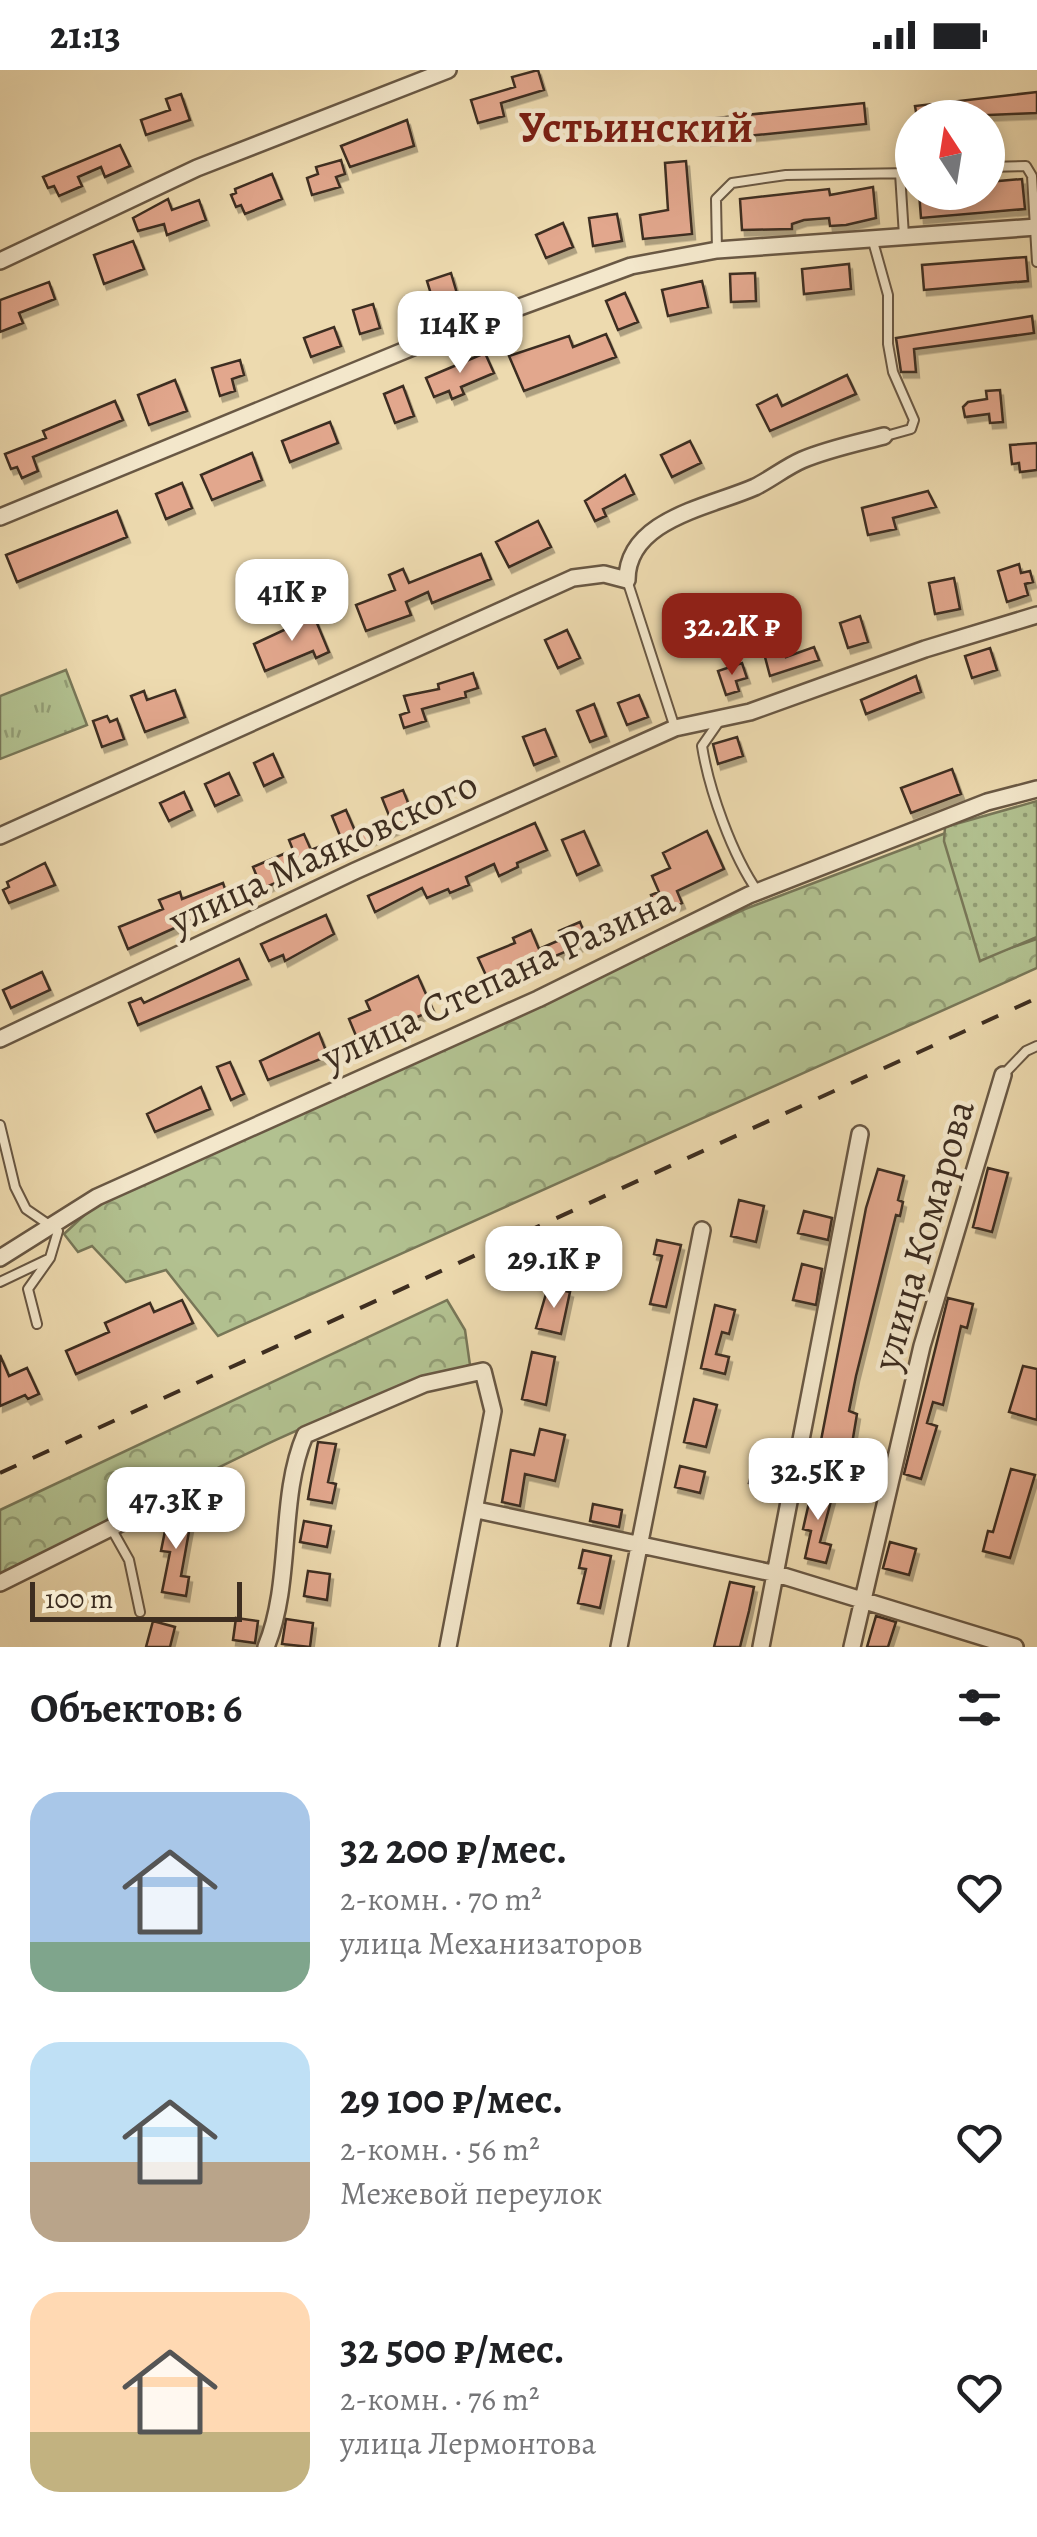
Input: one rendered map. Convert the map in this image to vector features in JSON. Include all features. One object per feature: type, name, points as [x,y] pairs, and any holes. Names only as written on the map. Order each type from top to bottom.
[{"type":"street","points":[[0,261],[197,168],[448,70]]},
{"type":"street","points":[[0,516],[503,313],[631,266],[716,250],[1036,227]]},
{"type":"street","points":[[0,836],[573,578],[604,574],[627,580],[627,560],[638,543],[681,514],[755,487],[802,460],[884,436]]},
{"type":"street","name":"улица Маяковского","points":[[0,1039],[355,871],[675,728],[723,718],[1037,616]]},
{"type":"street","name":"улица Степана Разина","points":[[0,1258],[97,1196],[538,999],[758,892],[987,802],[1037,789]]},
{"type":"street","name":"улица Комарова","points":[[852,1647],[922,1346],[1003,1075]]},
{"type":"street","points":[[761,1647],[860,1134]]},
{"type":"street","points":[[619,1647],[702,1230]]},
{"type":"street","points":[[266,1647],[292,1509],[295,1459],[305,1434],[424,1384],[483,1371],[492,1411],[477,1510],[448,1647]]},
{"type":"street","points":[[0,1583],[159,1504]]},
{"type":"street","points":[[477,1510],[777,1574],[1015,1647]]},
{"type":"lane","points":[[1005,167],[1026,166],[1032,176],[1037,262]]},
{"type":"lane","points":[[716,250],[716,198],[732,183],[786,175],[895,174]]},
{"type":"lane","points":[[902,210],[904,236]]},
{"type":"lane","points":[[872,238],[888,295],[888,344],[893,372],[914,420],[912,429],[884,436]]},
{"type":"lane","points":[[627,580],[675,728]]},
{"type":"lane","points":[[723,718],[702,746],[705,766],[714,798],[758,892]]},
{"type":"lane","points":[[1003,1075],[1026,1051],[1037,1046]]},
{"type":"lane","points":[[0,1124],[15,1187],[26,1210],[58,1231],[50,1258],[28,1289],[37,1324]]},
{"type":"lane","points":[[0,1282],[50,1258]]},
{"type":"lane","points":[[111,1528],[129,1560],[140,1612]]},
{"type":"green space","points":[[66,670],[87,725],[0,759],[0,696]]},
{"type":"green space","points":[[1037,801],[1037,937],[980,961],[944,841],[945,827]]},
{"type":"green space","points":[[951,831],[990,955],[1037,939],[1037,968],[218,1336],[166,1270],[126,1282],[92,1246],[78,1252],[64,1234],[94,1206],[745,909]]},
{"type":"green space","points":[[447,1300],[465,1330],[470,1365],[348,1408],[289,1434],[0,1579],[0,1510]]},
{"type":"building","points":[[538,70],[544,90],[501,103],[504,116],[478,123],[471,100],[515,87],[512,77]]},
{"type":"building","points":[[1037,92],[1037,113],[1005,114],[1005,100],[967,100]]},
{"type":"building","points":[[181,94],[190,120],[146,135],[141,120],[170,110],[166,99]]},
{"type":"building","points":[[864,103],[866,124],[708,140],[706,119]]},
{"type":"building","points":[[407,120],[414,146],[350,167],[341,146]]},
{"type":"building","points":[[120,145],[130,166],[105,177],[101,167],[78,177],[82,186],[59,196],[54,186],[48,188],[43,177]]},
{"type":"building","points":[[341,160],[345,174],[336,177],[340,187],[312,195],[307,178],[318,174],[316,167]]},
{"type":"building","points":[[686,161],[692,234],[643,239],[640,215],[668,210],[665,163]]},
{"type":"building","points":[[272,174],[282,199],[245,214],[241,205],[236,207],[231,195],[236,193],[235,189]]},
{"type":"building","points":[[1022,179],[1025,209],[921,218],[920,210],[1005,210],[1005,180]]},
{"type":"building","points":[[873,187],[876,218],[830,226],[829,218],[804,220],[792,224],[792,229],[742,230],[740,199],[829,189],[830,195]]},
{"type":"building","points":[[168,199],[172,210],[199,200],[206,220],[167,235],[164,224],[138,231],[133,218]]},
{"type":"building","points":[[617,214],[622,241],[593,246],[589,218]]},
{"type":"building","points":[[563,223],[573,247],[546,258],[536,235]]},
{"type":"building","points":[[133,241],[144,269],[104,284],[94,255]]},
{"type":"building","points":[[1026,257],[1028,281],[924,290],[922,265]]},
{"type":"building","points":[[849,264],[851,289],[804,294],[802,269]]},
{"type":"building","points":[[451,273],[458,297],[434,304],[427,281]]},
{"type":"building","points":[[755,273],[756,301],[731,302],[730,274]]},
{"type":"building","points":[[702,281],[708,307],[668,316],[662,290]]},
{"type":"building","points":[[49,282],[55,299],[19,313],[23,323],[0,332],[0,300]]},
{"type":"building","points":[[625,293],[638,322],[618,330],[606,301]]},
{"type":"building","points":[[373,304],[380,328],[360,334],[353,310]]},
{"type":"building","points":[[1032,316],[1034,333],[914,349],[916,372],[901,372],[896,338]]},
{"type":"building","points":[[334,327],[341,346],[311,357],[304,338]]},
{"type":"building","points":[[606,334],[616,357],[524,391],[509,356],[569,336],[573,347]]},
{"type":"building","points":[[485,353],[494,373],[461,387],[464,394],[452,399],[449,391],[434,397],[426,378]]},
{"type":"building","points":[[240,360],[244,375],[232,379],[235,391],[220,396],[212,368]]},
{"type":"building","points":[[847,375],[856,394],[770,431],[757,405],[777,395],[782,406]]},
{"type":"building","points":[[175,380],[187,411],[149,425],[138,395]]},
{"type":"building","points":[[403,386],[414,416],[395,423],[384,394]]},
{"type":"building","points":[[1000,390],[1003,422],[990,423],[989,414],[965,417],[963,407],[968,402],[987,399],[986,391]]},
{"type":"building","points":[[115,401],[123,420],[33,457],[38,471],[22,478],[17,467],[11,469],[5,454],[46,438],[43,431]]},
{"type":"building","points":[[330,422],[338,443],[290,462],[282,441]]},
{"type":"building","points":[[690,441],[701,463],[672,477],[661,455]]},
{"type":"building","points":[[1037,443],[1037,470],[1020,472],[1019,463],[1012,464],[1010,445]]},
{"type":"building","points":[[252,453],[262,480],[212,500],[201,475]]},
{"type":"building","points":[[625,475],[634,494],[603,509],[606,516],[595,521],[585,501]]},
{"type":"building","points":[[182,483],[192,508],[166,519],[156,494]]},
{"type":"building","points":[[928,491],[936,507],[893,518],[896,529],[868,535],[862,508]]},
{"type":"building","points":[[117,511],[127,537],[17,582],[6,555]]},
{"type":"building","points":[[538,521],[551,547],[509,567],[496,542]]},
{"type":"building","points":[[481,554],[491,579],[432,603],[428,592],[406,602],[411,615],[366,631],[356,605],[395,590],[389,575],[403,569],[409,583]]},
{"type":"building","points":[[1019,564],[1021,573],[1030,571],[1033,582],[1025,584],[1028,595],[1007,602],[998,571]]},
{"type":"building","points":[[954,578],[960,609],[935,614],[929,583]]},
{"type":"building","points":[[314,616],[329,652],[316,658],[313,651],[265,671],[254,644]]},
{"type":"building","points":[[860,616],[868,642],[848,648],[840,623]]},
{"type":"building","points":[[567,630],[580,658],[558,668],[545,640]]},
{"type":"building","points":[[814,647],[819,660],[770,676],[765,657],[785,651],[786,657]]},
{"type":"building","points":[[990,648],[997,670],[972,678],[965,656]]},
{"type":"building","points":[[742,663],[747,678],[736,681],[739,691],[726,695],[718,671]]},
{"type":"building","points":[[473,673],[478,688],[465,692],[466,697],[422,709],[426,721],[404,728],[400,715],[409,712],[404,696],[439,689],[438,684]]},
{"type":"building","points":[[916,676],[921,692],[866,714],[861,700]]},
{"type":"building","points":[[175,690],[185,717],[145,732],[131,696],[144,691],[147,700]]},
{"type":"building","points":[[639,695],[648,717],[627,725],[618,703]]},
{"type":"building","points":[[594,704],[606,736],[590,742],[577,711]]},
{"type":"building","points":[[107,716],[110,722],[117,719],[124,739],[102,747],[93,721]]},
{"type":"building","points":[[545,729],[556,756],[534,765],[523,737]]},
{"type":"building","points":[[737,737],[743,756],[718,764],[713,744]]},
{"type":"building","points":[[273,754],[283,777],[264,786],[254,763]]},
{"type":"building","points":[[952,769],[961,794],[911,813],[901,788]]},
{"type":"building","points":[[229,773],[239,795],[215,806],[205,784]]},
{"type":"building","points":[[403,790],[415,820],[262,889],[253,867],[293,850],[289,840],[304,834],[311,850],[341,838],[332,816],[346,810],[355,831],[390,818],[382,798]]},
{"type":"building","points":[[184,792],[192,810],[169,821],[160,803]]},
{"type":"building","points":[[535,823],[547,850],[517,863],[518,867],[499,876],[494,864],[466,877],[469,885],[450,893],[448,889],[427,898],[422,888],[375,912],[368,896]]},
{"type":"building","points":[[584,831],[599,865],[577,875],[562,840]]},
{"type":"building","points":[[707,831],[724,869],[677,891],[682,903],[658,913],[651,895],[659,892],[652,876],[670,868],[663,853]]},
{"type":"building","points":[[45,863],[55,885],[9,903],[3,890],[9,887],[7,882]]},
{"type":"building","points":[[223,883],[230,903],[128,949],[119,927],[163,909],[159,900],[180,892],[182,899]]},
{"type":"building","points":[[326,915],[334,934],[285,961],[283,955],[269,961],[261,944]]},
{"type":"building","points":[[580,922],[588,942],[490,984],[478,958],[515,943],[513,938],[531,930],[539,949],[562,939],[559,931]]},
{"type":"building","points":[[239,959],[248,979],[138,1025],[129,1003],[141,998],[144,1003]]},
{"type":"building","points":[[42,972],[50,990],[11,1008],[3,990]]},
{"type":"building","points":[[418,976],[433,1010],[359,1043],[349,1019],[370,1010],[366,1001]]},
{"type":"building","points":[[319,1033],[328,1056],[268,1080],[260,1061]]},
{"type":"building","points":[[230,1062],[244,1094],[231,1100],[217,1067]]},
{"type":"building","points":[[201,1087],[210,1109],[155,1132],[147,1114]]},
{"type":"building","points":[[988,1168],[1008,1173],[992,1232],[973,1227]]},
{"type":"building","points":[[878,1169],[904,1176],[898,1200],[903,1202],[900,1216],[896,1215],[856,1376],[849,1411],[857,1414],[848,1468],[817,1461],[866,1208]]},
{"type":"building","points":[[739,1200],[764,1206],[756,1242],[731,1236]]},
{"type":"building","points":[[804,1211],[832,1218],[828,1240],[798,1233]]},
{"type":"building","points":[[657,1240],[681,1245],[666,1307],[650,1304],[662,1256],[654,1254]]},
{"type":"building","points":[[802,1264],[822,1269],[816,1305],[793,1300]]},
{"type":"building","points":[[548,1287],[570,1292],[561,1334],[536,1328]]},
{"type":"building","points":[[948,1298],[973,1304],[967,1328],[961,1326],[943,1405],[933,1402],[927,1423],[937,1426],[921,1479],[904,1474]]},
{"type":"building","points":[[182,1300],[193,1323],[76,1374],[66,1351],[109,1332],[105,1323],[150,1303],[154,1312]]},
{"type":"building","points":[[715,1305],[735,1310],[729,1334],[722,1332],[716,1354],[729,1357],[725,1374],[701,1368]]},
{"type":"building","points":[[532,1352],[555,1357],[546,1405],[522,1399]]},
{"type":"building","points":[[0,1355],[9,1376],[27,1368],[39,1394],[28,1399],[25,1395],[0,1406]]},
{"type":"building","points":[[1023,1366],[1037,1369],[1037,1420],[1009,1412]]},
{"type":"building","points":[[694,1399],[717,1405],[706,1447],[684,1442]]},
{"type":"building","points":[[540,1429],[565,1435],[555,1481],[525,1474],[520,1506],[502,1502],[511,1450],[534,1455]]},
{"type":"building","points":[[318,1442],[336,1444],[328,1482],[336,1484],[332,1503],[308,1499]]},
{"type":"building","points":[[754,1463],[779,1469],[774,1489],[749,1483]]},
{"type":"building","points":[[680,1466],[705,1472],[700,1493],[675,1487]]},
{"type":"building","points":[[1011,1469],[1035,1475],[1010,1558],[983,1551],[988,1531],[993,1532]]},
{"type":"building","points":[[813,1485],[834,1490],[820,1542],[831,1545],[826,1563],[805,1558],[811,1531],[803,1529]]},
{"type":"building","points":[[593,1504],[622,1510],[619,1527],[590,1521]]},
{"type":"building","points":[[169,1511],[192,1515],[181,1576],[189,1577],[186,1596],[162,1592],[170,1552],[161,1551]]},
{"type":"building","points":[[304,1521],[331,1526],[327,1547],[300,1542]]},
{"type":"building","points":[[890,1542],[916,1549],[909,1575],[883,1568]]},
{"type":"building","points":[[583,1550],[611,1556],[600,1608],[578,1603],[586,1569],[579,1568]]},
{"type":"building","points":[[308,1571],[330,1574],[327,1600],[304,1596]]},
{"type":"building","points":[[730,1582],[754,1587],[749,1611],[740,1647],[714,1647]]},
{"type":"building","points":[[876,1616],[896,1622],[888,1647],[867,1647]]},
{"type":"building","points":[[236,1618],[258,1621],[255,1643],[233,1640]]},
{"type":"building","points":[[286,1619],[313,1623],[310,1647],[282,1644]]},
{"type":"building","points":[[153,1621],[175,1627],[170,1647],[146,1647]]},
{"type":"railway","points":[[0,1473],[1037,998]]},
{"type":"district","name":"Устьинский","points":[[636,127]]}]
